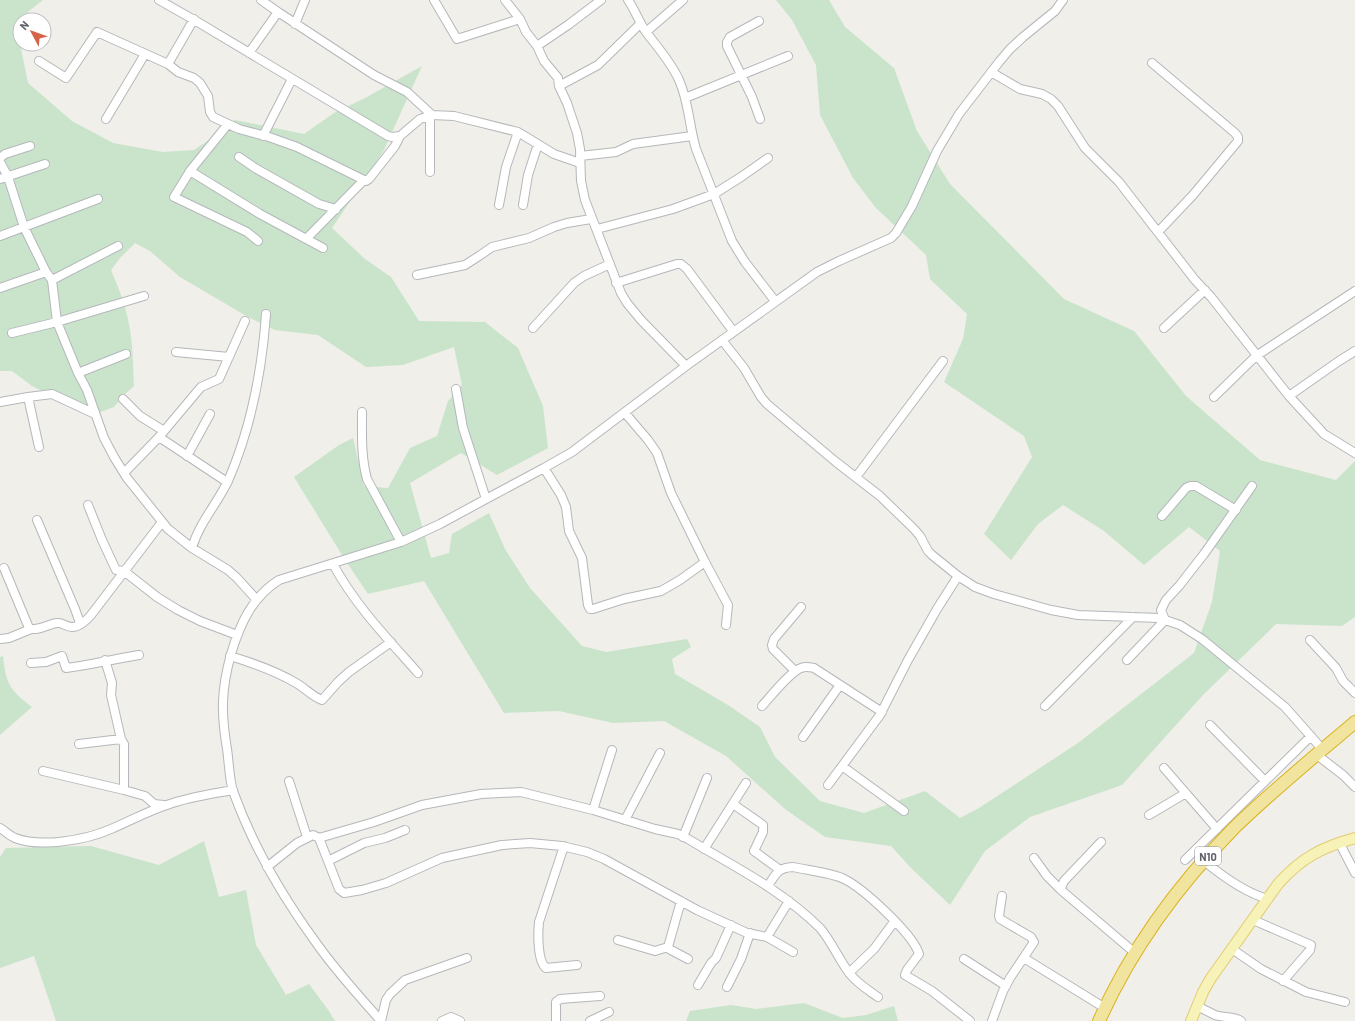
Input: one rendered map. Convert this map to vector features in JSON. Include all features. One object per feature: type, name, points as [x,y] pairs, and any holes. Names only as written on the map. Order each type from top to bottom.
[{"type":"highway","name":"N10","points":[[1099,1021],[1135,953],[1174,897],[1204,861],[1248,816],[1355,722]]},
{"type":"main road","points":[[1191,1021],[1211,978],[1278,884],[1299,863],[1313,854],[1340,842],[1355,838]]},
{"type":"street","points":[[160,0],[388,136],[400,136]]},
{"type":"street","points":[[261,0],[374,75],[407,92],[431,115],[430,172]]},
{"type":"street","points":[[295,24],[305,0]]},
{"type":"street","points":[[434,0],[457,40],[520,19]]},
{"type":"street","points":[[506,0],[520,19],[526,32],[537,46],[544,60],[558,78],[559,86],[568,103],[578,138],[581,181],[585,200],[616,283],[627,303],[686,366]]},
{"type":"street","points":[[537,46],[601,0]]},
{"type":"street","points":[[646,32],[684,0]]},
{"type":"street","points":[[381,1021],[316,944],[267,867],[233,790],[223,724],[222,700],[226,672],[237,635],[242,621],[256,599],[268,586],[290,575],[333,564],[401,542],[440,524],[544,468],[572,452],[733,331],[817,272],[891,238],[896,233],[912,206],[937,151],[959,114],[1010,49],[1055,11],[1063,0]]},
{"type":"street","points":[[629,1],[640,24],[670,62],[680,80],[692,136],[732,241],[745,262],[775,301]]},
{"type":"street","points":[[249,53],[278,12]]},
{"type":"street","points":[[168,64],[194,19]]},
{"type":"street","points":[[759,21],[730,37],[727,42],[752,97],[760,119]]},
{"type":"street","points":[[559,86],[598,65],[640,24]]},
{"type":"street","points":[[39,61],[66,78],[97,32],[168,64],[178,72],[194,78],[200,83],[208,96],[211,114],[213,117],[239,129],[297,147],[366,181],[370,179],[396,146],[400,136],[420,119],[431,115],[454,116],[518,132],[554,154],[580,160],[616,152],[633,144],[692,136]]},
{"type":"street","points":[[106,119],[145,54]]},
{"type":"street","points":[[685,98],[788,56]]},
{"type":"street","points":[[1152,63],[1238,137],[1238,141],[1194,196],[1158,232]]},
{"type":"street","points":[[991,72],[1020,89],[1042,94],[1051,99],[1058,106],[1085,148],[1114,176],[1288,396],[1324,434],[1355,453]]},
{"type":"street","points":[[263,136],[292,79]]},
{"type":"street","points":[[228,124],[190,171],[174,197],[248,232],[258,241]]},
{"type":"street","points":[[499,204],[506,167],[518,132]]},
{"type":"street","points":[[523,205],[528,175],[538,144]]},
{"type":"street","points":[[0,158],[5,154],[30,146]]},
{"type":"street","points":[[239,157],[255,168],[319,204],[336,209]]},
{"type":"street","points":[[597,229],[673,209],[714,194],[768,158]]},
{"type":"street","points":[[0,162],[4,178],[24,227],[46,272],[52,280],[57,322],[86,390],[108,448],[124,473],[162,522],[192,548],[228,570],[256,599]]},
{"type":"street","points":[[4,178],[45,164]]},
{"type":"street","points":[[190,171],[260,214],[307,238],[323,248]]},
{"type":"street","points":[[307,238],[364,180]]},
{"type":"street","points":[[0,236],[98,199]]},
{"type":"street","points":[[417,275],[465,265],[492,247],[529,238],[567,223],[591,219]]},
{"type":"street","points":[[52,280],[118,246]]},
{"type":"street","points":[[533,328],[574,283],[584,276],[610,264]]},
{"type":"street","points":[[616,283],[681,264],[688,269],[733,331]]},
{"type":"street","points":[[0,288],[46,272]]},
{"type":"street","points":[[1164,328],[1205,290]]},
{"type":"street","points":[[1214,397],[1256,356],[1355,291]]},
{"type":"street","points":[[12,333],[57,322],[144,296]]},
{"type":"street","points":[[192,548],[199,528],[228,482],[251,417],[260,372],[266,314]]},
{"type":"street","points":[[124,473],[164,431],[201,388],[219,379],[245,321]]},
{"type":"street","points":[[722,340],[744,368],[761,397],[767,404],[787,422],[880,496],[917,532],[928,551],[958,576],[975,586],[994,594],[1051,610],[1078,615],[1159,618],[1180,625],[1202,639],[1284,707],[1311,736],[1320,752],[1355,787]]},
{"type":"street","points":[[1288,396],[1355,351]]},
{"type":"street","points":[[176,352],[229,357]]},
{"type":"street","points":[[78,373],[126,354]]},
{"type":"street","points":[[856,477],[943,361]]},
{"type":"street","points":[[456,389],[463,428],[486,498]]},
{"type":"street","points":[[0,402],[52,394],[95,414]]},
{"type":"street","points":[[28,397],[39,448]]},
{"type":"street","points":[[123,399],[140,416],[164,431]]},
{"type":"street","points":[[362,412],[362,444],[367,479],[401,542]]},
{"type":"street","points":[[625,413],[657,453],[671,493],[704,562],[728,605],[726,625]]},
{"type":"street","points":[[187,456],[210,414]]},
{"type":"street","points":[[158,437],[228,482]]},
{"type":"street","points":[[544,468],[561,495],[566,507],[569,531],[582,558],[588,605],[590,609],[661,592],[704,562]]},
{"type":"street","points":[[1162,516],[1186,488],[1190,486],[1196,486],[1236,510]]},
{"type":"street","points":[[1165,620],[1161,610],[1166,600],[1204,554],[1252,486]]},
{"type":"street","points":[[88,505],[116,570],[124,571],[157,597],[178,610],[200,621],[237,635]]},
{"type":"street","points":[[36,520],[80,623]]},
{"type":"street","points":[[0,639],[9,638],[31,629],[37,629],[57,623],[72,627],[80,623],[91,615],[162,522]]},
{"type":"street","points":[[333,564],[356,601],[418,673]]},
{"type":"street","points":[[4,568],[27,626],[31,629]]},
{"type":"street","points":[[828,785],[882,712],[908,660],[958,576]]},
{"type":"street","points":[[795,671],[773,649],[772,645],[774,639],[801,607]]},
{"type":"street","points":[[1045,706],[1133,617]]},
{"type":"street","points":[[1127,660],[1165,620]]},
{"type":"street","points":[[1310,640],[1336,668],[1343,681],[1355,693]]},
{"type":"street","points":[[230,656],[259,665],[280,674],[297,683],[322,700],[349,672],[391,642]]},
{"type":"street","points":[[31,663],[46,662],[62,656],[66,668],[139,655]]},
{"type":"street","points":[[105,660],[112,683],[111,695],[121,739],[124,744],[124,790]]},
{"type":"street","points":[[762,706],[795,671],[807,667],[814,668],[882,712]]},
{"type":"street","points":[[803,737],[840,685]]},
{"type":"street","points":[[1210,725],[1265,781]]},
{"type":"street","points":[[1185,860],[1311,736]]},
{"type":"street","points":[[79,744],[121,739]]},
{"type":"street","points":[[593,810],[612,750]]},
{"type":"street","points":[[625,820],[660,753]]},
{"type":"street","points":[[842,766],[904,811]]},
{"type":"street","points":[[1164,768],[1217,829]]},
{"type":"street","points":[[43,771],[124,790],[145,796],[154,804],[167,805]]},
{"type":"street","points":[[683,837],[707,778]]},
{"type":"street","points":[[288,780],[307,837]]},
{"type":"street","points":[[704,849],[746,783]]},
{"type":"street","points":[[0,828],[12,837],[20,840],[46,843],[67,841],[90,837],[110,830],[136,817],[183,800],[233,790]]},
{"type":"street","points":[[319,838],[374,822],[422,805],[481,794],[521,792],[593,810],[683,837],[768,886],[820,929],[832,944],[849,973],[857,982],[878,997]]},
{"type":"street","points":[[1149,815],[1186,793]]},
{"type":"street","points":[[733,804],[763,826],[764,832],[754,851],[780,870]]},
{"type":"street","points":[[328,861],[364,843],[385,838],[405,830]]},
{"type":"street","points":[[267,867],[282,854],[313,834],[319,838],[339,889],[344,892],[349,892],[386,883],[442,858],[502,844],[530,843],[564,846],[587,852],[604,859],[697,910],[750,933],[767,937],[793,952]]},
{"type":"street","points":[[1061,890],[1064,881],[1101,842]]},
{"type":"street","points":[[1340,842],[1355,873]]},
{"type":"street","points":[[564,846],[539,922],[538,929],[540,955],[541,963],[546,968],[577,965]]},
{"type":"street","points":[[1034,858],[1046,876],[1135,953]]},
{"type":"street","points":[[1204,861],[1219,873],[1258,896],[1268,899]]},
{"type":"street","points":[[768,886],[780,870],[793,867],[844,879],[874,902],[909,936],[919,954],[907,970],[906,975],[932,991],[970,1021]]},
{"type":"street","points":[[992,1021],[1006,986],[1033,945],[1033,940],[1031,937],[1000,919],[999,916],[1002,896]]},
{"type":"street","points":[[668,946],[681,901]]},
{"type":"street","points":[[767,937],[788,902]]},
{"type":"street","points":[[1253,920],[1312,946],[1283,981]]},
{"type":"street","points":[[849,973],[874,949],[894,922]]},
{"type":"street","points":[[698,985],[711,963],[716,958],[731,925]]},
{"type":"street","points":[[727,987],[741,959],[750,933]]},
{"type":"street","points":[[618,940],[655,951],[668,946]]},
{"type":"street","points":[[668,946],[669,949],[688,959]]},
{"type":"street","points":[[1232,950],[1261,969],[1306,992],[1345,1002]]},
{"type":"street","points":[[381,1021],[386,1000],[390,994],[405,980],[467,958]]},
{"type":"street","points":[[964,958],[1006,986]]},
{"type":"street","points":[[1024,958],[1105,1008]]},
{"type":"street","points":[[556,1021],[556,1002],[560,999],[600,996]]},
{"type":"street","points":[[1197,1006],[1216,1015],[1236,1018],[1241,1021]]},
{"type":"street","points":[[590,1021],[610,1012]]},
{"type":"street","points":[[442,1021],[451,1017],[460,1021]]},
{"type":"green space","points":[[0,0],[43,0],[29,12],[12,12],[12,52],[22,52],[28,83],[72,121],[113,143],[163,152],[194,150],[221,132],[235,120],[304,134],[334,113],[367,97],[422,66],[383,152],[332,228],[365,259],[391,277],[419,321],[485,322],[518,348],[543,406],[548,448],[497,475],[461,453],[410,483],[431,558],[449,553],[452,534],[489,513],[505,549],[530,588],[582,646],[606,652],[687,639],[691,647],[672,659],[675,674],[728,705],[760,727],[775,757],[820,801],[864,813],[925,791],[960,818],[979,808],[1078,743],[1194,653],[1212,602],[1220,551],[1189,527],[1144,565],[1104,531],[1063,505],[1038,524],[1011,560],[984,534],[1032,457],[1024,436],[944,382],[963,339],[967,314],[930,279],[926,255],[876,208],[853,178],[820,115],[816,65],[792,20],[776,0],[829,0],[845,27],[894,68],[917,131],[950,184],[1064,299],[1134,331],[1186,396],[1260,460],[1336,480],[1355,461],[1355,617],[1342,626],[1276,624],[1203,695],[1122,785],[1030,817],[985,851],[950,905],[911,868],[891,846],[825,837],[785,809],[726,756],[664,721],[613,723],[559,711],[504,713],[424,581],[368,594],[294,477],[339,445],[353,438],[364,486],[388,488],[410,448],[437,436],[448,401],[462,385],[454,347],[403,365],[366,367],[318,335],[275,330],[248,317],[180,277],[150,251],[135,243],[120,258],[111,270],[129,322],[132,344],[134,386],[114,407],[92,415],[32,386],[12,371],[0,371]]},
{"type":"green space","points":[[3,656],[10,686],[32,707],[0,735],[0,657]]},
{"type":"green space","points":[[204,841],[219,897],[246,890],[256,945],[286,995],[309,984],[335,1021],[56,1021],[34,956],[0,968],[0,857],[6,848],[91,846],[159,865]]},
{"type":"green space","points":[[804,1003],[843,1018],[866,1015],[894,1006],[898,1021],[686,1021],[690,1011],[731,1005],[756,1009]]}]
